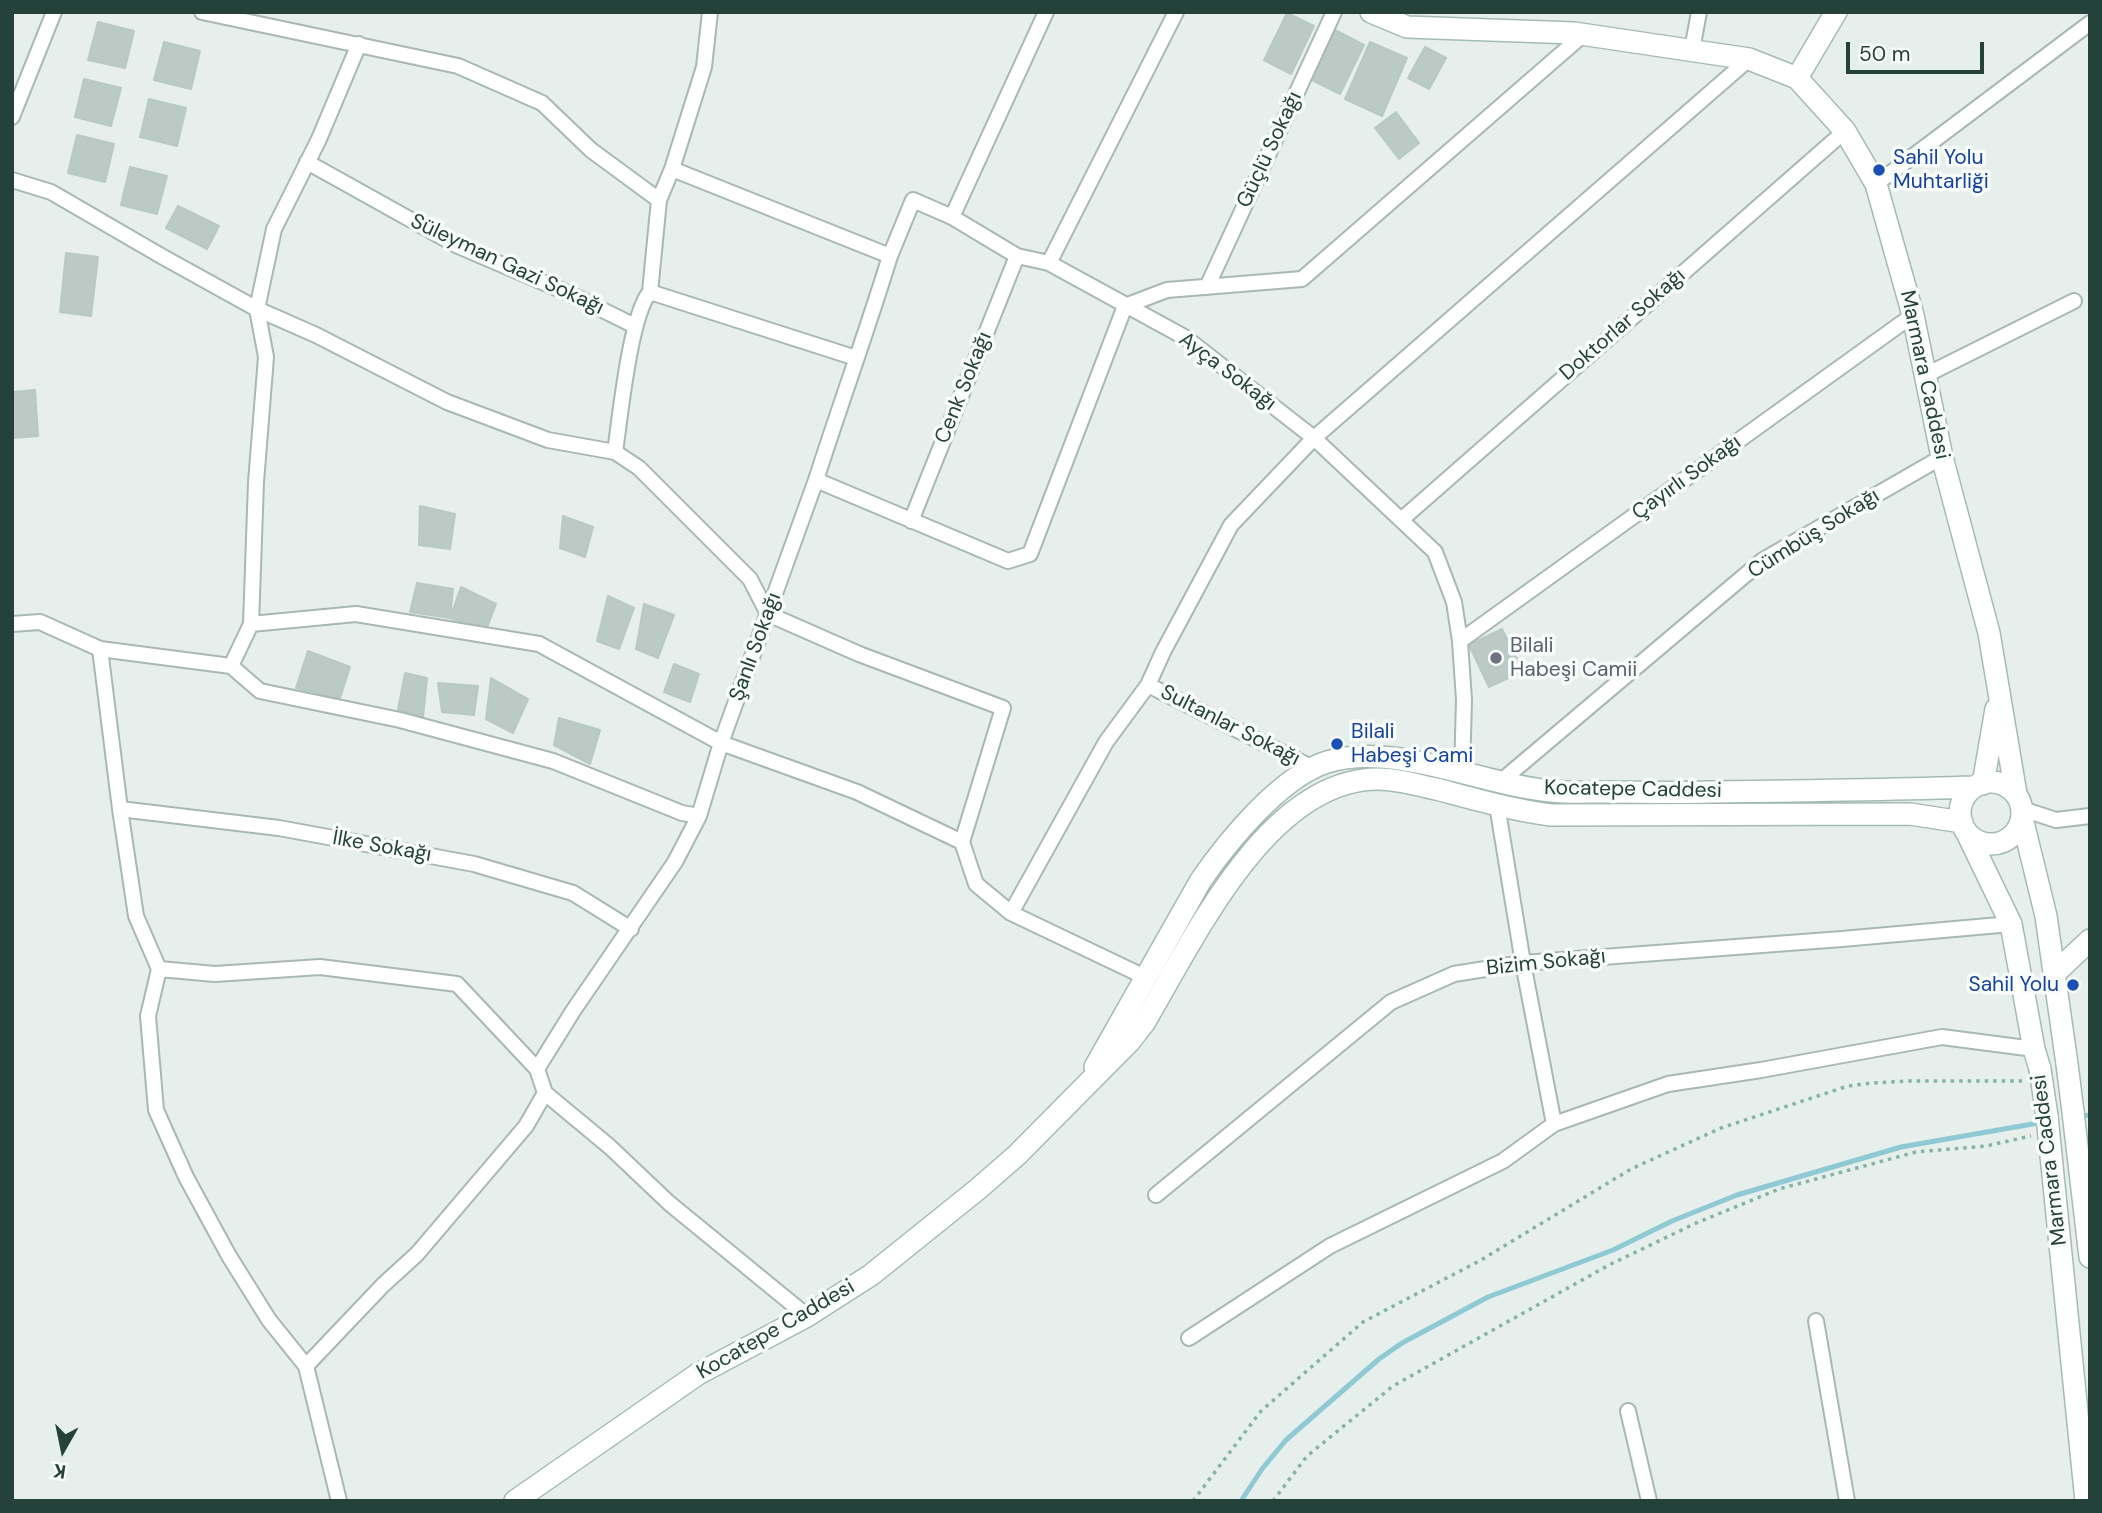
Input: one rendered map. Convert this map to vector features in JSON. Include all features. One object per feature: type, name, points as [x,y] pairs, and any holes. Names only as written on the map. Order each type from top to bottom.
[{"type":"main road","name":"Marmara Caddesi","points":[[1371,12],[1407,27],[1584,34],[1749,59],[1797,78],[1845,131],[1876,184],[1913,315],[1942,457],[1989,633],[1998,696],[2020,807],[2046,916],[2090,1257]]},
{"type":"main road","points":[[1797,78],[1836,12]]},
{"type":"main road","name":"Marmara Caddesi","points":[[1978,785],[1998,696]]},
{"type":"main road","name":"Kocatepe Caddesi","points":[[1085,1085],[1201,880],[1218,856],[1277,793],[1313,768],[1328,762],[1371,757],[1404,760],[1550,791],[1634,792],[1978,785]]},
{"type":"main road","points":[[1313,768],[1342,784]]},
{"type":"main road","points":[[1461,795],[1462,773]]},
{"type":"main road","name":"Kocatepe Caddesi","points":[[515,1501],[698,1374],[807,1316],[871,1275],[1017,1155],[1130,1041],[1144,1023],[1226,886],[1258,845],[1295,810],[1330,789],[1342,784],[1379,779],[1405,782],[1551,816],[1910,814],[1964,826]]},
{"type":"main road","points":[[2001,784],[2020,807],[2019,828],[2004,841],[1993,844],[1974,838],[1964,826],[1961,812],[1967,794],[1978,785],[2001,784]]},
{"type":"main road","name":"Marmara Caddesi","points":[[1964,826],[2011,924],[2035,1066],[2047,1116],[2086,1501]]},
{"type":"main road","points":[[2055,973],[2090,940]]},
{"type":"main road","points":[[1145,977],[1164,990]]},
{"type":"street","points":[[12,117],[54,12]]},
{"type":"street","points":[[202,12],[458,66],[542,103],[591,150],[659,200]]},
{"type":"street","points":[[615,452],[635,326],[644,298],[650,292],[659,200],[672,169],[704,67],[710,12]]},
{"type":"street","points":[[952,217],[1046,12]]},
{"type":"street","points":[[1049,263],[1176,12]]},
{"type":"street","name":"Güçlü Sokağı","points":[[1207,287],[1334,12]]},
{"type":"street","points":[[1692,50],[1699,12]]},
{"type":"street","points":[[1876,184],[2090,23]]},
{"type":"street","points":[[816,480],[1008,561],[1030,554],[1125,306],[1167,290],[1302,279],[1584,34]]},
{"type":"street","points":[[231,666],[251,624],[256,482],[266,357],[257,309],[274,229],[359,44]]},
{"type":"street","points":[[1011,913],[1106,742],[1148,685],[1231,525],[1314,438],[1749,59]]},
{"type":"street","name":"Doktorlar Sokağı","points":[[1401,520],[1845,131]]},
{"type":"street","name":"Süleyman Gazi Sokağı","points":[[307,162],[456,245],[568,293],[635,326]]},
{"type":"street","points":[[672,169],[890,256]]},
{"type":"street","points":[[12,180],[51,192],[257,309],[316,335],[447,402],[548,440],[615,452],[639,468],[750,579],[768,614],[859,654],[1003,708],[962,842],[976,884],[1011,913],[1145,977]]},
{"type":"street","name":"Ayça Sokağı","points":[[890,256],[913,200],[952,217],[1017,256],[1049,263],[1186,338],[1314,438],[1435,552],[1454,602],[1460,641],[1464,700],[1462,773]]},
{"type":"street","name":"Şanlı Sokağı","points":[[537,1069],[573,1011],[675,862],[699,816],[721,743],[816,480],[890,256]]},
{"type":"street","name":"Cenk Sokağı","points":[[911,521],[1017,256]]},
{"type":"street","points":[[650,292],[856,358]]},
{"type":"street","points":[[1924,376],[2074,301]]},
{"type":"street","name":"Çayırlı Sokağı","points":[[1460,641],[1913,315]]},
{"type":"street","name":"Cümbüş Sokağı","points":[[1500,782],[1763,560],[1942,457]]},
{"type":"street","points":[[251,624],[356,614],[539,644],[721,743],[857,792],[962,842]]},
{"type":"street","points":[[12,624],[40,622],[100,649],[231,666],[260,691],[400,720],[553,761],[682,813],[699,816]]},
{"type":"street","points":[[100,649],[136,916],[159,968],[148,1016],[156,1110],[186,1177],[229,1256],[268,1320],[306,1366],[338,1501]]},
{"type":"street","name":"Sultanlar Sokağı","points":[[1148,685],[1313,768]]},
{"type":"street","points":[[1497,805],[1523,963],[1554,1124]]},
{"type":"street","points":[[2020,807],[2056,820],[2090,816]]},
{"type":"street","name":"İlke Sokağı","points":[[120,809],[279,828],[474,864],[573,893],[631,929]]},
{"type":"street","name":"Bizim Sokağı","points":[[1156,1195],[1391,1002],[1454,974],[1523,963],[2011,924]]},
{"type":"street","points":[[159,968],[215,974],[320,967],[457,984],[537,1069],[545,1093],[610,1147],[670,1203],[807,1316]]},
{"type":"street","points":[[1189,1338],[1330,1246],[1503,1161],[1554,1124],[1668,1084],[1942,1037],[2035,1066]]},
{"type":"street","points":[[306,1366],[383,1285],[418,1254],[526,1126],[545,1093]]},
{"type":"street","points":[[1816,1321],[1847,1501]]},
{"type":"street","points":[[1628,1411],[1649,1501]]},
{"type":"path","points":[[1194,1501],[1261,1410],[1363,1322],[1481,1260],[1631,1169],[1721,1128],[1848,1086],[1909,1081],[1997,1082],[2035,1066]]},
{"type":"path","points":[[1273,1501],[1307,1457],[1393,1385],[1609,1265],[1694,1224],[1779,1189],[1916,1152],[1986,1146],[2036,1135]]},
{"type":"building","points":[[1287,13],[1314,26],[1291,74],[1264,60]]},
{"type":"building","points":[[98,22],[134,31],[125,68],[88,60]]},
{"type":"building","points":[[1335,30],[1364,45],[1340,94],[1310,79]]},
{"type":"building","points":[[164,42],[200,51],[191,89],[154,80]]},
{"type":"building","points":[[1370,42],[1407,58],[1382,116],[1345,99]]},
{"type":"building","points":[[1425,47],[1446,58],[1429,89],[1408,78]]},
{"type":"building","points":[[84,79],[121,88],[111,126],[75,117]]},
{"type":"building","points":[[149,99],[186,108],[177,146],[140,137]]},
{"type":"building","points":[[1396,112],[1419,143],[1399,159],[1375,128]]},
{"type":"building","points":[[77,135],[114,144],[105,182],[68,173]]},
{"type":"building","points":[[130,167],[167,176],[157,214],[121,205]]},
{"type":"building","points":[[178,206],[219,226],[207,249],[166,228]]},
{"type":"building","points":[[66,253],[98,257],[91,316],[60,312]]},
{"type":"building","points":[[35,390],[38,436],[12,438],[12,392]]},
{"type":"building","points":[[420,506],[455,514],[450,549],[419,545]]},
{"type":"building","points":[[563,516],[593,527],[585,557],[560,548]]},
{"type":"building","points":[[417,583],[453,589],[450,618],[410,612]]},
{"type":"building","points":[[461,587],[496,604],[486,630],[450,618]]},
{"type":"building","points":[[608,596],[634,608],[619,649],[597,641]]},
{"type":"building","points":[[644,604],[674,615],[658,658],[636,649]]},
{"type":"building","name":"Bilali Habeşi Camii","points":[[1502,629],[1523,671],[1489,687],[1469,645]]},
{"type":"building","points":[[308,651],[350,667],[340,698],[296,688]]},
{"type":"building","points":[[674,664],[699,674],[690,702],[664,692]]},
{"type":"building","points":[[405,673],[427,678],[423,717],[398,710]]},
{"type":"building","points":[[491,678],[528,699],[513,733],[486,719]]},
{"type":"building","points":[[438,683],[478,686],[474,715],[442,712]]},
{"type":"building","points":[[559,718],[600,730],[590,764],[554,745]]},
{"type":"waterway","points":[[2078,1117],[2090,1115]]},
{"type":"waterway","points":[[1241,1501],[1286,1440],[1379,1359],[1402,1343],[1488,1297],[1613,1250],[1672,1221],[1737,1195],[1901,1147],[2044,1122]]},
{"type":"place","name":"Sahil Yolu Muhtarliği","points":[[1879,170]]},
{"type":"place","name":"Bilali Habeşi Camii","points":[[1496,658]]},
{"type":"place","name":"Bilali Habeşi Cami","points":[[1337,744]]},
{"type":"place","name":"Sahil Yolu","points":[[2073,985]]}]
